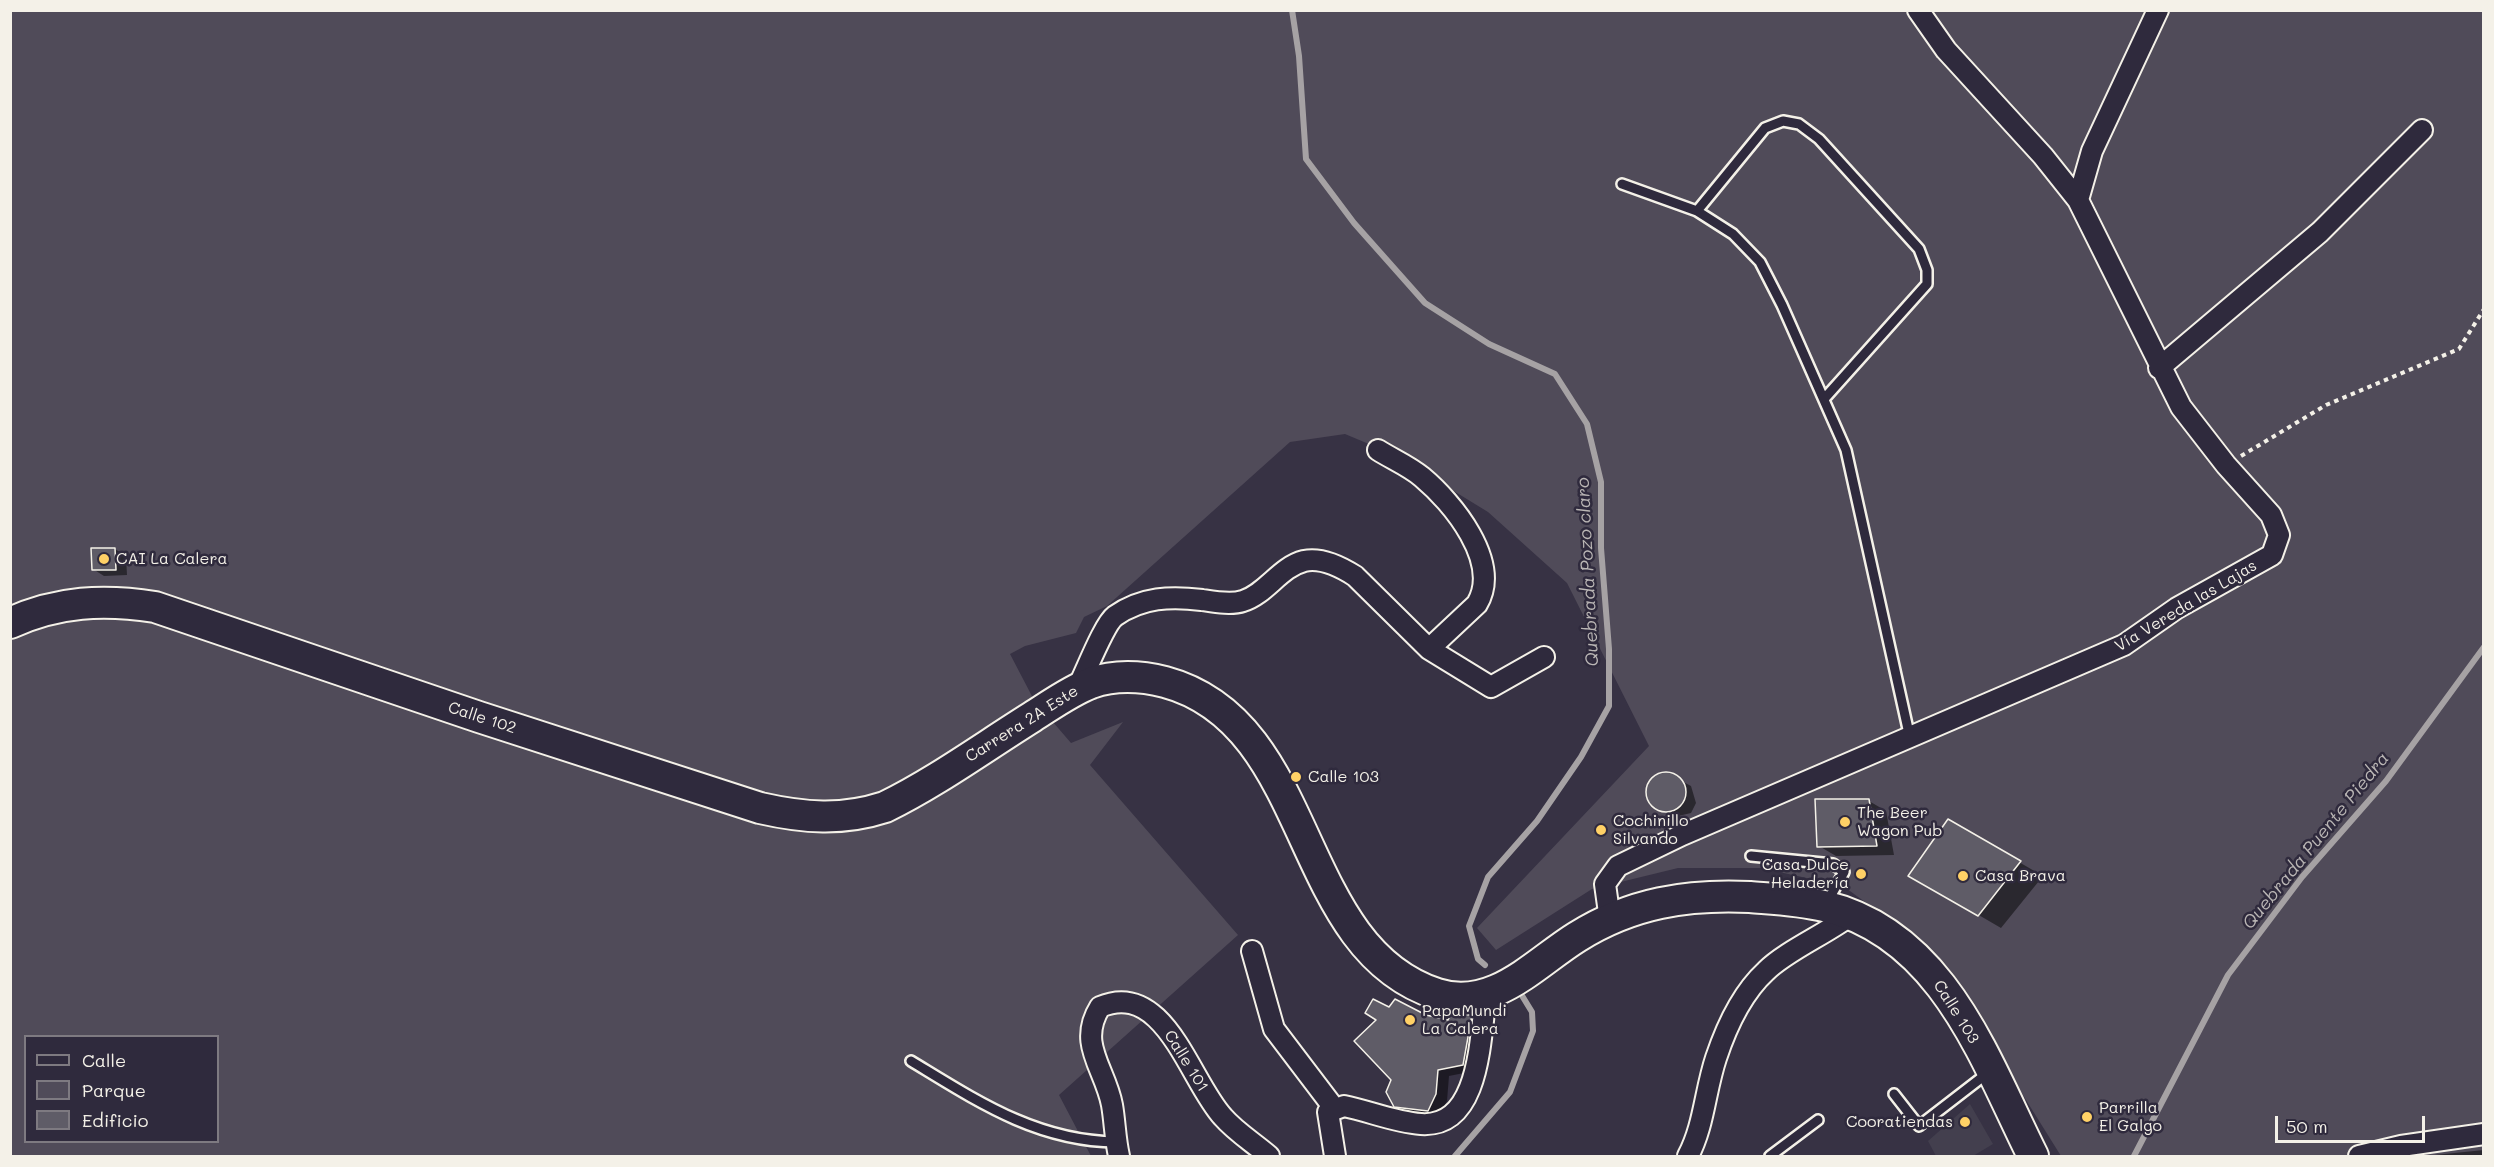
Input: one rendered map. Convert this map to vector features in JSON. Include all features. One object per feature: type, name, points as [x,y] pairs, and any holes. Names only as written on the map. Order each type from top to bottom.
[{"type":"main road","name":"Calle 102","points":[[10,623],[33,612],[66,604],[125,602],[165,610],[479,717],[760,808],[800,817],[828,818],[866,813],[899,800]]},
{"type":"main road","name":"Carrera 2A Este","points":[[899,800],[1077,689],[1115,677],[1155,679]]},
{"type":"main road","name":"Calle 103","points":[[1155,679],[1200,696],[1224,712],[1257,747],[1341,909],[1362,940],[1381,960],[1402,976],[1434,993],[1458,998],[1486,994],[1521,977],[1579,936],[1654,902],[1699,896],[1766,898],[1838,910],[1886,934],[1924,964],[1954,1002],[2033,1156]]},
{"type":"street","name":"Vía Vereda las Lajas","points":[[1610,920],[1605,884],[1618,866],[1682,835],[1910,739],[2124,645],[2177,608],[2271,555],[2278,535],[2271,515],[2226,465],[2181,407],[2159,368],[2078,200],[2043,156],[1946,50],[1918,10]]},
{"type":"street","points":[[2078,200],[2092,151],[2158,10]]},
{"type":"street","points":[[2159,368],[2320,232],[2422,130]]},
{"type":"street","points":[[1378,450],[1420,475],[1451,506],[1475,543],[1481,564],[1482,596],[1465,616],[1429,649]]},
{"type":"street","points":[[1077,689],[1112,618],[1127,608],[1148,600],[1180,597],[1220,603],[1244,601],[1287,568],[1305,561],[1341,567],[1355,576],[1429,649],[1491,687],[1544,657]]},
{"type":"street","points":[[1688,1156],[1700,1123],[1716,1058],[1750,987],[1838,910]]},
{"type":"street","points":[[1252,951],[1274,1029],[1334,1108]]},
{"type":"street","points":[[1335,1156],[1328,1119],[1328,1112],[1334,1108],[1344,1106],[1421,1124],[1442,1123],[1455,1113],[1473,1082],[1486,994]]},
{"type":"street","name":"Calle 101","points":[[1117,1149],[1112,1105],[1092,1050],[1090,1027],[1100,1007],[1119,1002],[1140,1005],[1162,1023],[1222,1117],[1269,1156]]},
{"type":"street","points":[[2359,1156],[2401,1146],[2484,1134]]},
{"type":"lane","points":[[1697,211],[1765,128],[1783,121],[1799,124],[1819,140],[1919,249],[1927,270],[1927,284],[1824,399]]},
{"type":"lane","points":[[1622,184],[1697,211],[1733,234],[1760,262],[1782,304],[1846,450],[1910,739]]},
{"type":"lane","points":[[1751,856],[1833,864],[1841,867],[1844,872],[1838,910]]},
{"type":"lane","points":[[911,1061],[986,1106],[1021,1123],[1060,1137],[1117,1149]]},
{"type":"lane","points":[[1894,1094],[1919,1126],[1990,1071]]},
{"type":"lane","points":[[1770,1156],[1818,1120]]},
{"type":"path","points":[[2226,465],[2326,405],[2458,349],[2484,309]]},
{"type":"shaded area","name":"Cooratiendas","points":[[1970,1104],[1993,1144],[1973,1156],[1936,1156],[1928,1141]]},
{"type":"green space","points":[[10,11],[2483,11],[2483,1156],[2061,1156],[2001,1060],[1901,928],[1843,886],[1761,868],[1678,868],[1592,889],[1496,950],[1477,928],[1649,746],[1567,583],[1488,512],[1395,455],[1345,434],[1290,442],[1107,606],[1084,617],[1076,633],[1025,646],[1010,654],[1034,700],[1071,743],[1123,722],[1090,765],[1238,935],[1059,1095],[1091,1156],[11,1156]]},
{"type":"building","name":"CAI La Calera","points":[[91,548],[115,548],[116,570],[92,570]]},
{"type":"building","points":[[1666,772],[1680,778],[1686,792],[1680,806],[1666,812],[1652,806],[1646,792],[1652,778]]},
{"type":"building","name":"The Beer Wagon Pub","points":[[1815,799],[1869,799],[1877,846],[1817,847]]},
{"type":"building","points":[[1948,819],[2021,861],[1978,916],[1908,876]]},
{"type":"building","points":[[1373,999],[1389,1007],[1395,999],[1426,1015],[1448,1020],[1451,1014],[1472,1015],[1463,1065],[1438,1070],[1436,1094],[1428,1111],[1394,1107],[1386,1092],[1391,1080],[1354,1041],[1376,1020],[1365,1013]]},
{"type":"waterway","name":"Quebrada Pozo claro","points":[[1292,10],[1299,56],[1306,159],[1354,223],[1425,303],[1489,344],[1555,374],[1587,424],[1601,482],[1601,548],[1609,649],[1609,706],[1581,757],[1537,821],[1488,877],[1469,926],[1478,959],[1485,965]]},
{"type":"waterway","name":"Quebrada Puente Piedra","points":[[2134,1156],[2228,975],[2302,877],[2386,781],[2484,647]]},
{"type":"waterway","name":"Quebrada Pozo claro","points":[[1455,1156],[1510,1092],[1533,1031],[1532,1012],[1521,994]]},
{"type":"place","name":"CAI La Calera","points":[[104,559]]},
{"type":"place","name":"Calle 103","points":[[1296,777]]},
{"type":"place","name":"The Beer Wagon Pub","points":[[1845,822]]},
{"type":"place","name":"Cochinillo Silvando","points":[[1601,830]]},
{"type":"place","name":"Casa Dulce Heladería","points":[[1861,874]]},
{"type":"place","name":"Casa Brava","points":[[1963,876]]},
{"type":"place","name":"PapaMundi La Calera","points":[[1410,1020]]},
{"type":"place","name":"Parrilla El Galgo","points":[[2087,1117]]},
{"type":"place","name":"Cooratiendas","points":[[1965,1122]]}]
